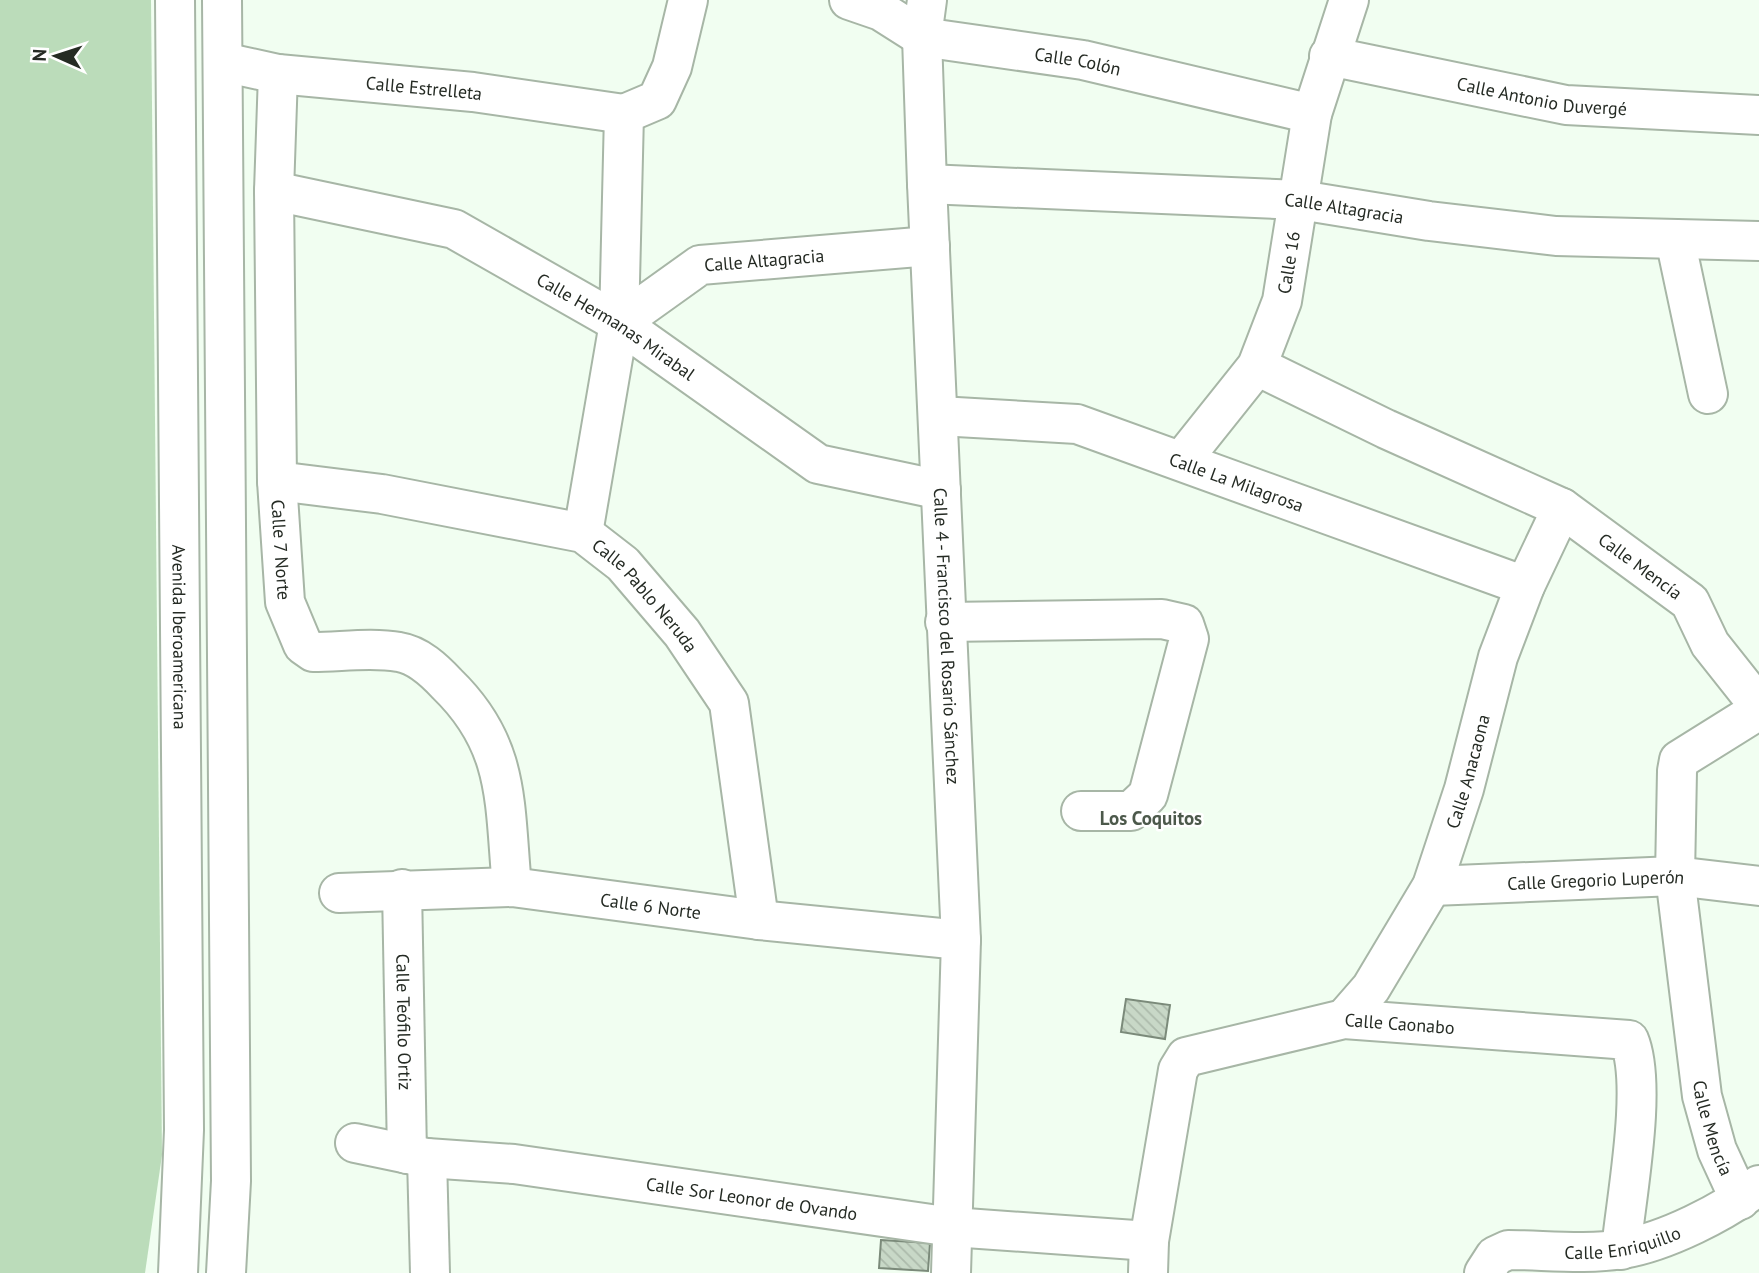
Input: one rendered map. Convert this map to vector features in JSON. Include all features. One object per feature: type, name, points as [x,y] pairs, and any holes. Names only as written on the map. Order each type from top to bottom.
[{"type":"street","name":"Avenida Iberoamericana","points":[[175,0],[184,1130],[178,1273]]},
{"type":"street","points":[[222,0],[231,1167],[226,1273]]},
{"type":"street","points":[[583,533],[619,323],[624,114],[657,100],[672,66],[688,0]]},
{"type":"street","name":"Calle Colón","points":[[849,0],[881,12],[922,37],[1083,60],[1312,114]]},
{"type":"street","name":"Calle 4 - Francisco del Rosario Sánchez","points":[[927,0],[922,37],[927,184],[961,940],[951,1273]]},
{"type":"street","name":"Calle 16","points":[[1181,460],[1257,366],[1282,300],[1312,114],[1349,0]]},
{"type":"street","name":"Calle Antonio Duvergé","points":[[1329,55],[1566,105],[1759,115]]},
{"type":"street","name":"Calle Estrelleta","points":[[223,62],[278,74],[473,92],[624,114]]},
{"type":"street","name":"Calle 7 Norte","points":[[278,74],[274,191],[277,481],[285,602],[303,645],[313,652],[398,652],[416,657],[436,672],[474,713],[493,745],[502,782],[512,887]]},
{"type":"street","name":"Calle Altagracia","points":[[927,184],[1300,200],[1429,221],[1556,236],[1759,241]]},
{"type":"street","name":"Calle Hermanas Mirabal","points":[[274,191],[454,229],[619,323],[818,464],[941,490]]},
{"type":"street","points":[[1675,239],[1708,394]]},
{"type":"street","name":"Calle Altagracia","points":[[619,323],[700,265],[930,246]]},
{"type":"street","name":"Calle Mencía","points":[[1257,366],[1386,429],[1562,508],[1690,602],[1710,643],[1755,705],[1751,715],[1679,761],[1675,876],[1702,1096],[1717,1150],[1750,1192]]},
{"type":"street","name":"Calle La Milagrosa","points":[[939,416],[1077,424],[1525,586]]},
{"type":"street","name":"Calle Pablo Neruda","points":[[277,481],[382,494],[583,533],[623,564],[682,633],[729,703],[759,920]]},
{"type":"street","name":"Calle Anacaona","points":[[1344,1019],[1371,988],[1432,886],[1464,789],[1498,657],[1525,586],[1562,508]]},
{"type":"street","points":[[945,622],[1162,619],[1184,624],[1189,639],[1148,795],[1131,811],[1081,811]]},
{"type":"street","name":"Calle Gregorio Luperón","points":[[1432,886],[1675,876],[1759,886]]},
{"type":"street","name":"Calle 6 Norte","points":[[339,893],[512,887],[759,920],[961,940]]},
{"type":"street","name":"Calle Teófilo Ortiz","points":[[402,890],[417,1156],[430,1273]]},
{"type":"street","name":"Calle Caonabo","points":[[1149,1257],[1178,1070],[1186,1057],[1344,1019],[1629,1040],[1635,1054],[1634,1115],[1621,1250]]},
{"type":"street","name":"Calle Sor Leonor de Ovando","points":[[355,1143],[417,1156],[514,1164],[1149,1257]]},
{"type":"street","name":"Calle Enriquillo","points":[[1484,1273],[1495,1256],[1507,1250],[1621,1250],[1663,1237],[1750,1192]]},
{"type":"green space","points":[[0,0],[151,0],[162,1155],[145,1273],[0,1273]]},
{"type":"building","points":[[1126,999],[1170,1005],[1165,1039],[1121,1032]]},
{"type":"building","points":[[881,1240],[930,1243],[928,1271],[879,1268]]},
{"type":"district","name":"Los Coquitos","points":[[1151,818]]}]
